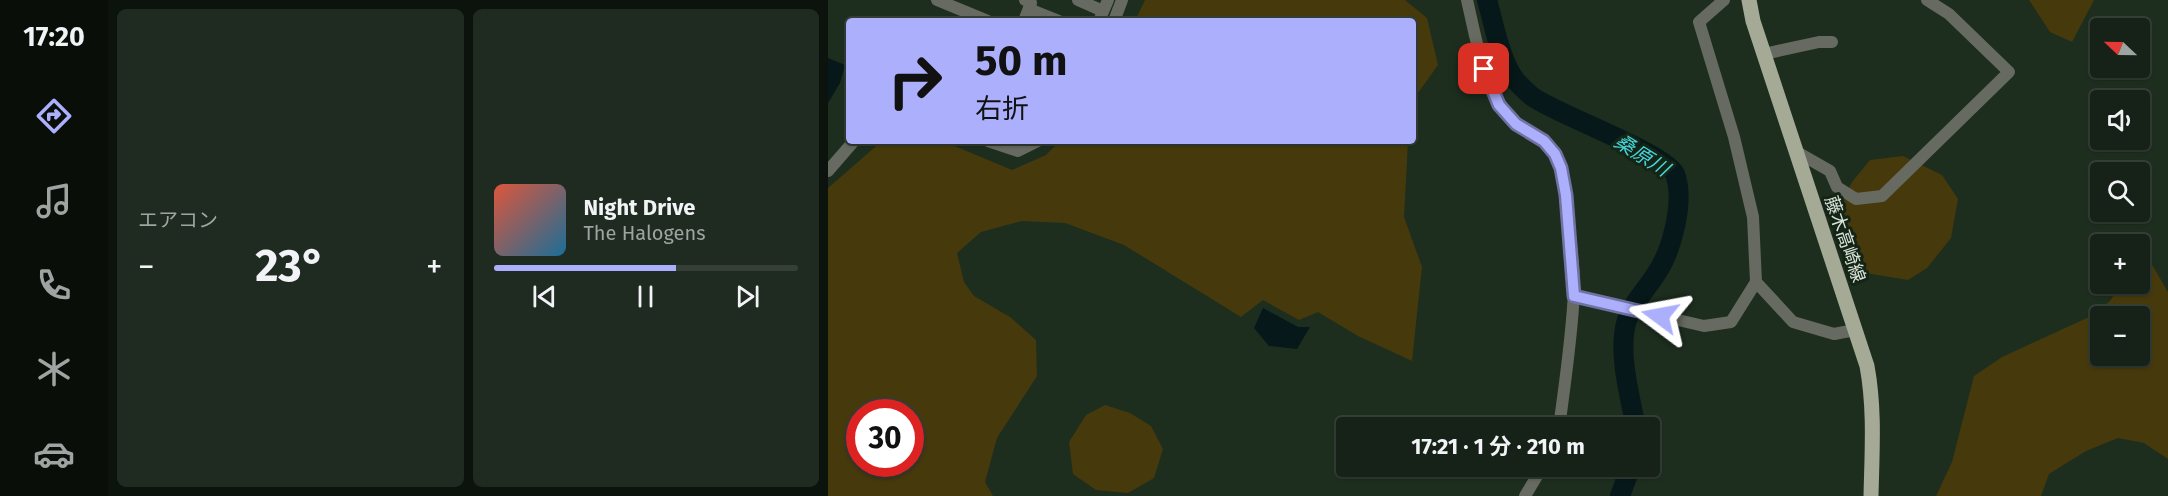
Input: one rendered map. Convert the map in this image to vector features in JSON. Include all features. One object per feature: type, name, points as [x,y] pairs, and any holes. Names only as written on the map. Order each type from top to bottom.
[{"type":"main road","name":"藤木高崎線","points":[[1749,0],[1795,151],[1867,366],[1871,390],[1871,496]]},
{"type":"street","points":[[937,0],[959,15],[974,18]]},
{"type":"street","points":[[1078,0],[1104,11]]},
{"type":"street","points":[[1115,18],[1122,0]]},
{"type":"street","points":[[1467,0],[1484,69],[1499,105],[1516,124],[1544,141],[1555,154],[1561,168],[1566,195],[1574,296],[1560,417]]},
{"type":"street","points":[[1574,296],[1704,326],[1731,322],[1756,282],[1753,217],[1734,136],[1699,22],[1724,0]]},
{"type":"street","points":[[1795,151],[1830,171],[1837,187],[1856,199],[1882,196],[2009,72],[1949,14],[1927,0]]},
{"type":"street","points":[[1025,18],[1029,3],[1054,18]]},
{"type":"street","points":[[1764,54],[1819,42],[1832,42]]},
{"type":"street","points":[[828,171],[851,144]]},
{"type":"street","points":[[997,144],[1018,151],[1034,144]]},
{"type":"street","points":[[1756,282],[1793,322],[1834,334],[1855,330]]},
{"type":"street","points":[[1525,496],[1536,477]]},
{"type":"shaded area","points":[[1145,0],[1405,0],[1427,18],[1438,65],[1416,96],[1416,18],[1136,18]]},
{"type":"shaded area","points":[[2029,0],[2094,0],[2072,42],[2050,32]]},
{"type":"shaded area","points":[[828,58],[845,65],[840,83],[828,103]]},
{"type":"shaded area","points":[[879,144],[950,144],[1012,170],[1046,155],[1057,144],[1408,144],[1404,217],[1422,267],[1412,361],[1358,336],[1318,312],[1299,320],[1263,300],[1241,317],[1124,245],[1065,223],[1022,221],[981,232],[957,253],[964,282],[974,296],[1010,317],[1036,340],[1037,376],[997,438],[985,482],[993,496],[828,496],[828,188]]},
{"type":"shaded area","points":[[1903,156],[1942,175],[1958,199],[1951,238],[1927,268],[1908,280],[1866,273],[1840,250],[1836,213],[1852,182],[1870,160]]},
{"type":"shaded area","points":[[2150,261],[2168,292],[2168,459],[2144,443],[2118,438],[2086,451],[2049,474],[2041,496],[1936,496],[1952,462],[1974,376],[2002,357],[2090,316],[2090,366],[2150,366],[2150,306],[2103,306],[2115,294],[2150,294]]},
{"type":"shaded area","points":[[1263,308],[1298,327],[1310,327],[1297,349],[1269,346],[1254,328]]},
{"type":"shaded area","points":[[1105,405],[1130,413],[1151,426],[1163,449],[1154,478],[1128,493],[1096,490],[1073,474],[1069,442],[1086,415]]},
{"type":"waterway","name":"桑原川","points":[[1487,0],[1498,42],[1510,73],[1526,91],[1545,104],[1653,156],[1675,174],[1678,185],[1678,211],[1672,239],[1662,264],[1636,302],[1624,332],[1624,359],[1634,417]]},
{"type":"waterway","name":"桑原川","points":[[1620,496],[1627,477]]},
{"type":"route","points":[[1484,69],[1499,105],[1516,124],[1544,141],[1555,154],[1561,168],[1566,195],[1574,296],[1660,316]]}]
